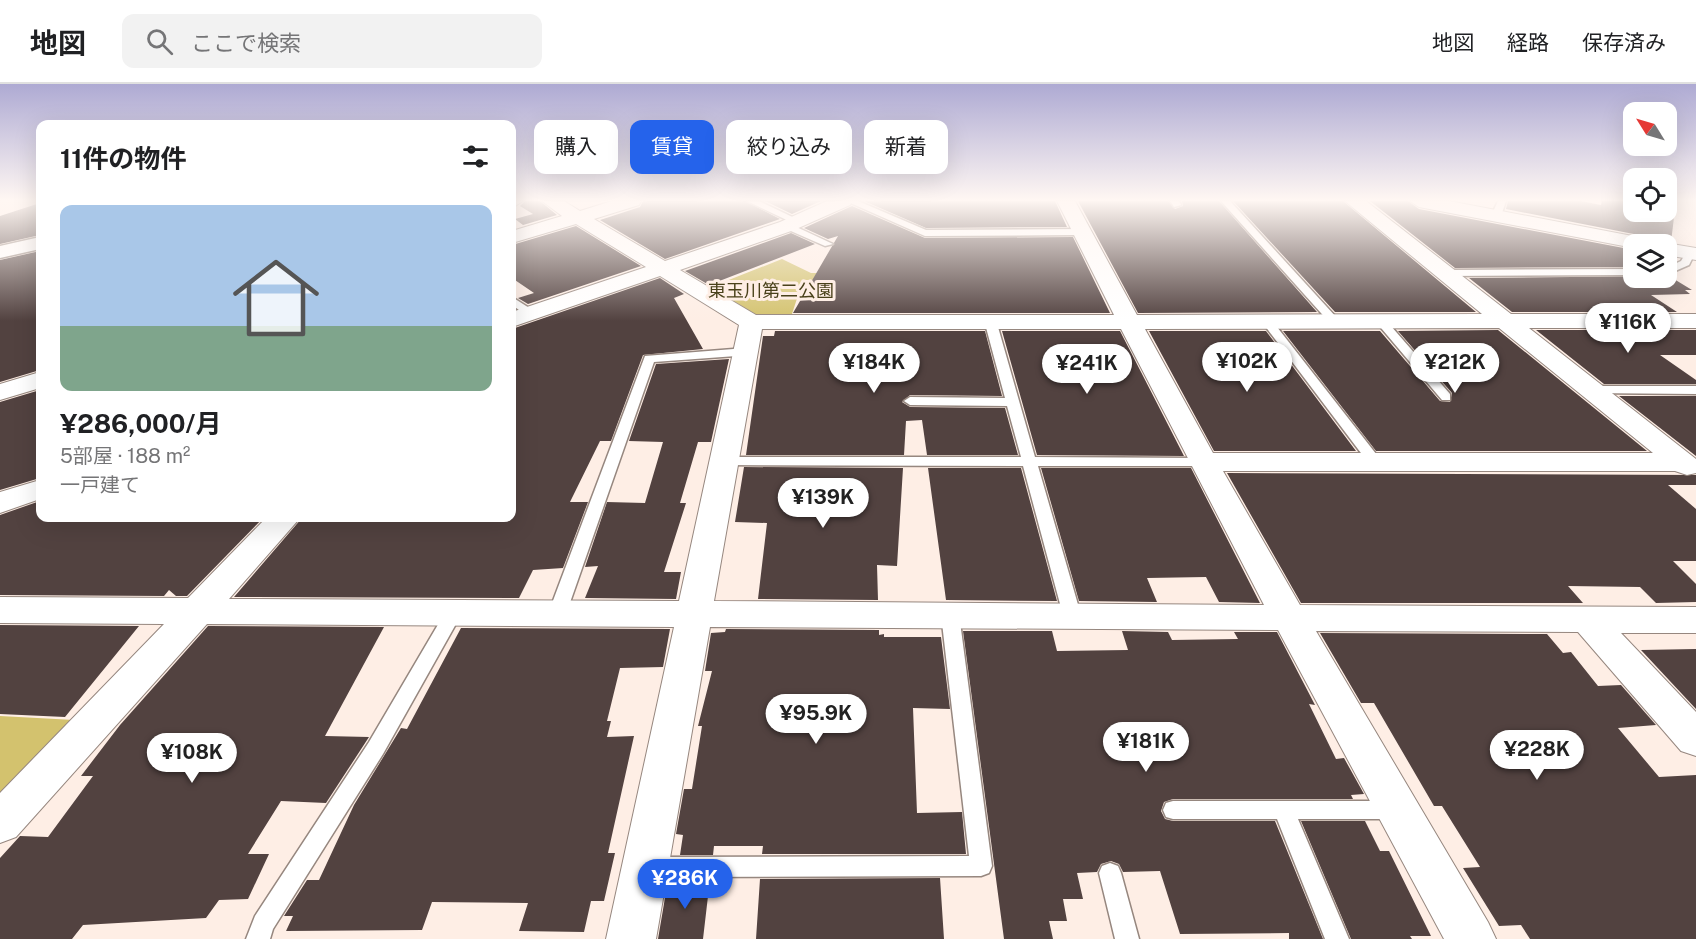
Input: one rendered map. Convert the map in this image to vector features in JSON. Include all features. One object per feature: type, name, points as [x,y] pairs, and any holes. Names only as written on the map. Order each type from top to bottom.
[{"type":"street","points":[[618,241],[665,269],[749,337],[990,320],[1696,321]]},
{"type":"street","points":[[520,317],[745,241]]},
{"type":"street","points":[[1086,241],[1130,320],[1203,462],[1396,810],[1471,939]]},
{"type":"street","points":[[1404,241],[1689,468]]},
{"type":"street","points":[[0,252],[36,244]]},
{"type":"street","points":[[1677,251],[1693,254]]},
{"type":"street","points":[[630,939],[749,337]]},
{"type":"street","points":[[0,392],[36,381]]},
{"type":"street","points":[[1203,462],[1375,462],[1689,468]]},
{"type":"street","points":[[0,503],[36,490]]},
{"type":"street","points":[[0,823],[280,522]]},
{"type":"street","points":[[0,610],[452,615],[950,614],[1696,620]]},
{"type":"street","points":[[1587,619],[1696,739]]},
{"type":"lane","points":[[823,241],[828,244]]},
{"type":"lane","points":[[1261,241],[1333,320]]},
{"type":"lane","points":[[1677,266],[1693,254]]},
{"type":"lane","points":[[1445,273],[1623,272]]},
{"type":"lane","points":[[990,320],[1072,615]]},
{"type":"lane","points":[[1266,320],[1375,462]]},
{"type":"lane","points":[[1380,320],[1446,397]]},
{"type":"lane","points":[[557,614],[648,359],[749,337]]},
{"type":"lane","points":[[1591,390],[1696,390]]},
{"type":"lane","points":[[910,401],[1011,402]]},
{"type":"lane","points":[[723,461],[1203,462]]},
{"type":"lane","points":[[644,867],[981,866],[950,614]]},
{"type":"lane","points":[[258,939],[262,924],[376,748],[452,615]]},
{"type":"lane","points":[[1173,810],[1396,810]]},
{"type":"lane","points":[[1284,810],[1337,939]]},
{"type":"lane","points":[[1110,873],[1127,939]]},
{"type":"green space","name":"東玉川第二公園","points":[[782,259],[811,273],[830,273],[829,280],[803,280],[791,317],[754,317],[706,289]]},
{"type":"green space","points":[[0,716],[93,721],[0,809]]},
{"type":"building","points":[[526,241],[600,241],[641,266],[528,304],[518,298],[534,293],[516,281],[516,244]]},
{"type":"building","points":[[635,241],[717,241],[665,259]]},
{"type":"building","points":[[769,241],[808,241],[815,244],[709,285],[685,271]]},
{"type":"building","points":[[835,241],[1075,241],[1110,313],[793,313]]},
{"type":"building","points":[[1099,241],[1254,241],[1317,312],[1138,313]]},
{"type":"building","points":[[1270,241],[1391,241],[1476,312],[1335,312]]},
{"type":"building","points":[[1421,241],[1586,241],[1623,248],[1623,267],[1455,268]]},
{"type":"building","points":[[36,252],[36,371],[0,382],[0,260]]},
{"type":"building","points":[[1623,276],[1623,288],[1677,288],[1677,281],[1692,290],[1685,290],[1690,294],[1651,295],[1677,312],[1512,312],[1469,278]]},
{"type":"building","points":[[660,278],[684,294],[674,298],[703,349],[643,355],[611,441],[600,441],[570,502],[588,502],[563,568],[533,570],[519,598],[234,597],[299,522],[516,522],[516,328]]},
{"type":"building","points":[[1498,330],[1647,451],[1376,451],[1283,331],[1380,331],[1440,401],[1450,402],[1452,393],[1398,331]]},
{"type":"building","points":[[1536,330],[1696,330],[1696,355],[1660,355],[1696,380],[1696,384],[1604,384]]},
{"type":"building","points":[[775,331],[985,331],[1002,396],[910,395],[902,402],[910,407],[1005,408],[1018,455],[927,455],[922,420],[906,421],[904,455],[746,455],[763,336],[774,336]]},
{"type":"building","points":[[1002,331],[1120,331],[1184,456],[1037,455]]},
{"type":"building","points":[[1149,331],[1266,331],[1356,451],[1214,451]]},
{"type":"building","points":[[729,359],[711,442],[698,442],[680,503],[686,503],[664,572],[681,572],[676,599],[585,598],[598,566],[585,567],[607,502],[645,503],[663,442],[629,441],[656,364]]},
{"type":"building","points":[[36,391],[36,479],[0,490],[0,402]]},
{"type":"building","points":[[1619,396],[1696,396],[1696,456]]},
{"type":"building","points":[[744,467],[903,468],[897,566],[877,565],[878,600],[758,599],[767,523],[735,522]]},
{"type":"building","points":[[928,468],[1021,468],[1057,601],[946,600]]},
{"type":"building","points":[[1041,468],[1191,468],[1260,603],[1219,602],[1206,577],[1147,578],[1157,602],[1079,601]]},
{"type":"building","points":[[1227,473],[1696,475],[1696,485],[1668,485],[1696,509],[1696,561],[1673,561],[1696,584],[1696,602],[1656,603],[1640,587],[1568,586],[1583,603],[1301,603]]},
{"type":"building","points":[[36,502],[36,522],[259,522],[187,596],[176,596],[169,590],[164,596],[0,595],[0,515]]},
{"type":"building","points":[[0,625],[139,626],[65,717],[0,714]]},
{"type":"building","points":[[208,626],[384,627],[325,736],[369,737],[326,803],[281,801],[248,854],[269,854],[248,899],[219,900],[206,918],[83,925],[72,939],[0,939],[0,858],[20,836],[48,837],[93,776],[81,776],[120,725]]},
{"type":"building","points":[[461,628],[670,629],[663,667],[620,668],[607,721],[611,721],[607,737],[634,736],[608,853],[615,853],[604,901],[591,901],[584,932],[519,931],[528,903],[432,902],[422,930],[286,931],[293,916],[284,916],[307,880],[319,880],[354,805],[401,728],[407,729]]},
{"type":"building","points":[[726,629],[879,630],[879,635],[884,634],[884,637],[941,637],[950,709],[913,708],[917,813],[962,812],[966,854],[762,854],[763,846],[714,846],[713,855],[680,855],[683,835],[676,834],[684,789],[692,789],[702,726],[698,726],[712,671],[705,671],[711,633],[725,632]]},
{"type":"building","points":[[963,631],[1052,631],[1057,651],[1128,650],[1122,631],[1168,632],[1172,640],[1238,639],[1234,632],[1277,632],[1315,705],[1309,704],[1336,759],[1344,758],[1364,794],[1351,795],[1353,799],[1173,799],[1164,802],[1161,811],[1165,819],[1173,821],[1275,821],[1323,939],[1289,939],[1289,933],[1180,934],[1160,871],[1123,872],[1119,864],[1111,861],[1101,864],[1097,872],[1077,873],[1083,899],[1063,899],[1067,921],[1049,921],[1053,939],[1004,939]]},
{"type":"building","points":[[1320,633],[1547,634],[1563,653],[1571,652],[1598,686],[1621,685],[1656,725],[1618,728],[1659,777],[1696,775],[1696,939],[1530,939],[1521,925],[1499,926],[1463,868],[1480,867],[1442,806],[1434,806],[1374,703],[1361,703]]},
{"type":"building","points":[[1696,649],[1696,709],[1641,650]]},
{"type":"building","points":[[1301,821],[1365,821],[1380,851],[1389,851],[1431,936],[1410,936],[1412,939],[1351,939]]},
{"type":"building","points":[[940,878],[944,939],[756,939],[760,879]]},
{"type":"building","points":[[676,879],[710,879],[703,939],[658,939],[667,886],[675,886]]}]
